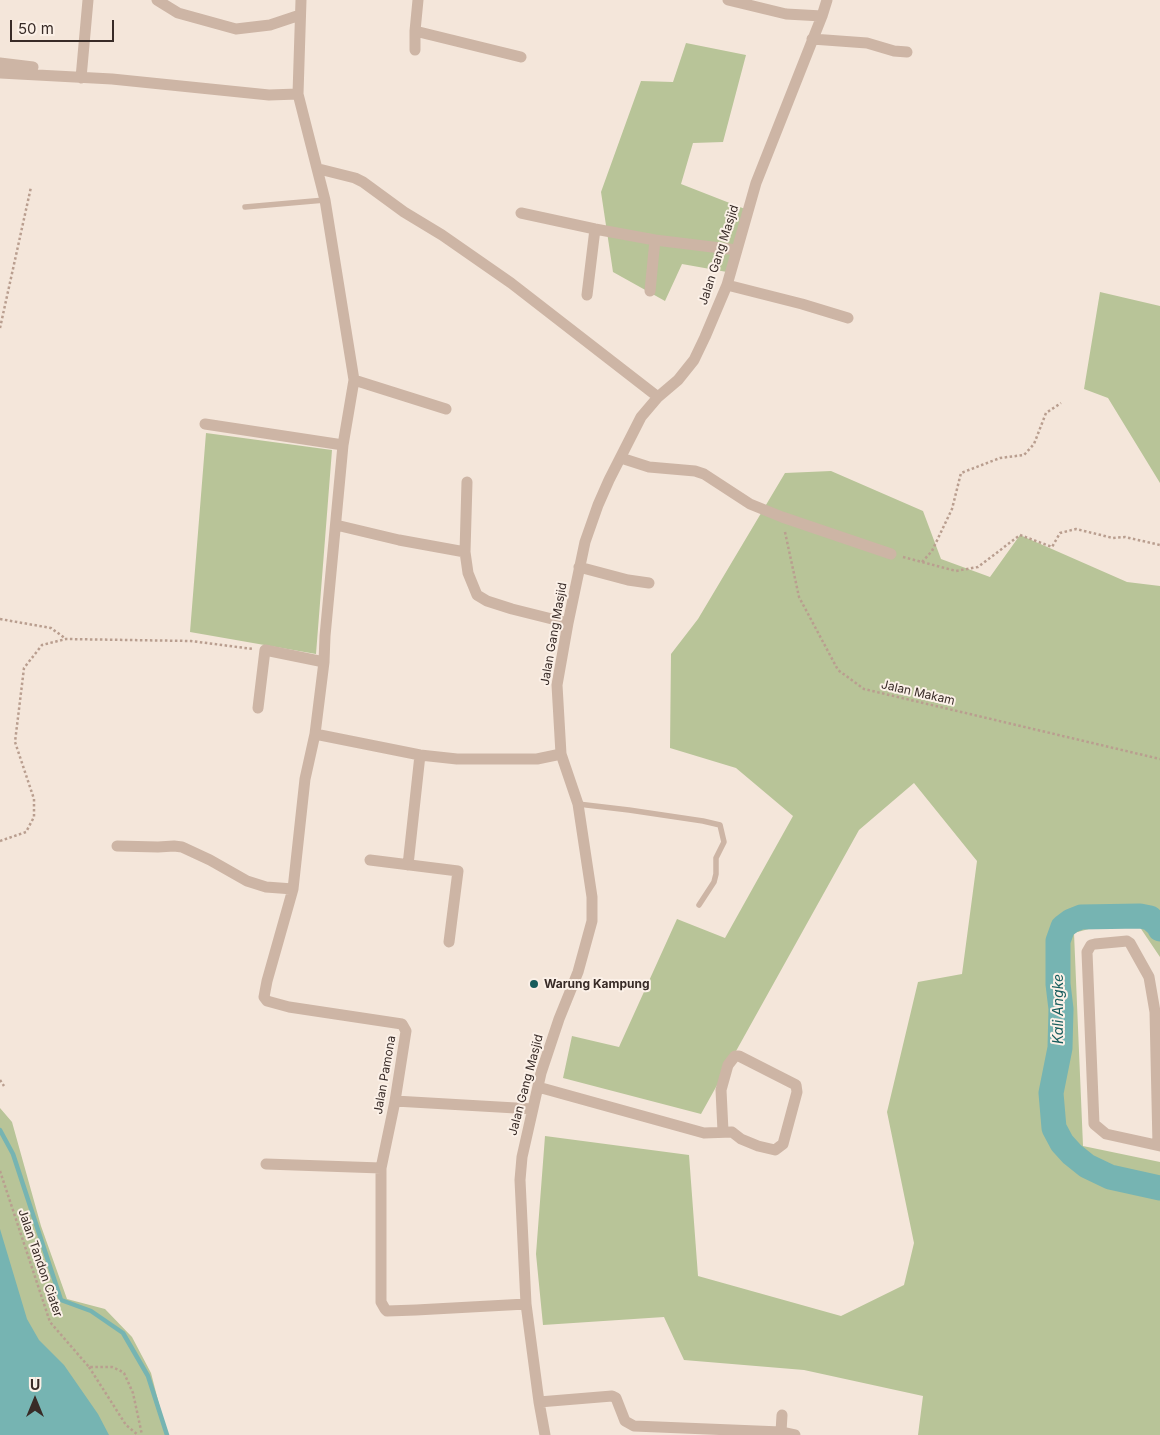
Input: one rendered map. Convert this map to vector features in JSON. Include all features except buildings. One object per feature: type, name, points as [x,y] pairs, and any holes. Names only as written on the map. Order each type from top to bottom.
[{"type":"street","points":[[81,78],[88,0]]},
{"type":"street","points":[[157,0],[178,13],[236,29],[270,25],[300,15]]},
{"type":"street","name":"Jalan Pamona","points":[[301,0],[298,94],[326,200],[354,380],[343,446],[324,636],[324,662],[315,734],[305,779],[293,889],[264,997],[267,1001],[289,1007],[402,1024],[406,1031],[395,1101],[381,1168],[381,1302],[385,1309],[388,1311],[526,1304]]},
{"type":"street","points":[[415,0],[415,50]]},
{"type":"street","points":[[728,0],[764,5],[786,14],[822,16]]},
{"type":"street","name":"Jalan Gang Masjid","points":[[545,1435],[526,1304],[520,1180],[522,1157],[538,1087],[559,1019],[578,972],[592,921],[592,897],[578,804],[561,754],[557,685],[579,567],[585,542],[598,505],[641,417],[658,396],[678,380],[694,360],[726,285],[756,183],[827,0]]},
{"type":"street","points":[[415,31],[521,57]]},
{"type":"street","points":[[812,39],[867,42],[894,51],[907,52]]},
{"type":"street","points":[[0,63],[33,67]]},
{"type":"street","points":[[0,72],[112,79],[269,95],[298,94]]},
{"type":"street","points":[[319,169],[355,178],[363,182],[404,212],[442,235],[512,283],[658,396]]},
{"type":"street","points":[[521,213],[655,240],[737,250]]},
{"type":"street","points":[[587,296],[595,229]]},
{"type":"street","points":[[650,291],[655,240]]},
{"type":"street","points":[[726,285],[802,304],[848,318]]},
{"type":"street","points":[[354,380],[446,409]]},
{"type":"street","points":[[205,424],[343,446]]},
{"type":"street","points":[[621,458],[649,467],[695,471],[704,474],[750,504],[782,517],[892,554]]},
{"type":"street","points":[[467,482],[465,552],[468,573],[477,595],[512,609],[568,623]]},
{"type":"street","points":[[336,525],[399,540],[465,552]]},
{"type":"street","points":[[579,567],[628,580],[649,583]]},
{"type":"street","points":[[258,708],[265,650],[324,662]]},
{"type":"street","points":[[315,734],[420,755],[499,759],[537,758],[561,754]]},
{"type":"street","points":[[408,865],[420,755]]},
{"type":"street","points":[[118,846],[182,847],[247,881],[266,887],[293,889]]},
{"type":"street","points":[[370,860],[458,870],[450,942]]},
{"type":"street","points":[[1130,943],[1149,977],[1157,1012],[1159,1145],[1106,1134],[1094,1124],[1087,952],[1095,944],[1130,943]]},
{"type":"street","points":[[538,1087],[704,1133],[732,1132],[741,1139],[770,1150],[778,1148],[783,1144],[797,1092],[796,1085],[739,1056],[735,1056],[728,1065],[721,1090],[723,1132]]},
{"type":"street","points":[[395,1101],[533,1109]]},
{"type":"street","points":[[266,1164],[381,1168]]},
{"type":"street","points":[[539,1402],[612,1396],[616,1398],[625,1421],[634,1426],[781,1432],[796,1435]]},
{"type":"street","points":[[781,1432],[782,1415]]},
{"type":"lane","points":[[245,207],[326,200]]},
{"type":"lane","points":[[578,804],[720,825],[724,842],[716,858],[714,882],[699,905]]},
{"type":"path","points":[[0,328],[32,187]]},
{"type":"path","points":[[922,562],[932,551],[952,509],[961,473],[1000,458],[1024,455],[1034,444],[1046,414],[1061,403]]},
{"type":"path","name":"Jalan Makam","points":[[782,517],[799,597],[838,670],[864,688],[1160,759]]},
{"type":"path","points":[[892,554],[956,572],[978,567],[1020,535],[1052,548],[1060,533],[1076,529],[1113,538],[1125,537],[1160,546]]},
{"type":"path","points":[[0,619],[51,628],[66,639]]},
{"type":"path","points":[[0,841],[26,832],[34,817],[34,799],[15,742],[24,668],[42,645],[66,639],[191,641],[265,650]]},
{"type":"path","points":[[0,1080],[4,1086]]},
{"type":"path","name":"Jalan Tandon Ciater","points":[[0,1171],[49,1320],[89,1367],[126,1425],[138,1435]]},
{"type":"path","points":[[89,1367],[112,1368],[124,1373],[133,1393],[142,1435]]},
{"type":"green space","points":[[686,43],[746,55],[723,142],[693,143],[681,184],[745,209],[727,272],[682,264],[665,301],[613,272],[601,192],[641,81],[673,82]]},
{"type":"green space","points":[[1100,292],[1160,306],[1160,483],[1108,398],[1084,389]]},
{"type":"green space","points":[[206,433],[332,450],[316,654],[190,632]]},
{"type":"green space","points":[[831,471],[923,511],[941,559],[990,577],[1020,535],[1127,582],[1160,586],[1160,957],[1133,917],[1074,933],[1083,1146],[1160,1162],[1160,1435],[918,1435],[923,1396],[804,1370],[684,1360],[664,1317],[543,1325],[536,1254],[545,1136],[689,1155],[698,1276],[841,1316],[904,1285],[914,1243],[887,1112],[918,982],[962,974],[977,861],[914,783],[859,830],[701,1114],[563,1078],[572,1036],[619,1047],[677,919],[725,938],[793,816],[736,768],[670,748],[671,654],[698,619],[785,473]]},
{"type":"green space","points":[[0,1108],[12,1122],[41,1226],[67,1299],[105,1309],[132,1337],[151,1373],[167,1435],[0,1435]]},
{"type":"water","points":[[0,1229],[27,1319],[39,1340],[64,1365],[98,1414],[109,1435],[0,1435]]},
{"type":"waterway","name":"Kali Angke","points":[[1160,929],[1150,918],[1140,916],[1081,917],[1063,927],[1058,941],[1058,984],[1061,1009],[1060,1048],[1051,1093],[1054,1128],[1062,1143],[1072,1154],[1087,1166],[1110,1177],[1160,1188]]},
{"type":"waterway","points":[[0,1130],[13,1154],[61,1300],[91,1311],[123,1333],[148,1376],[167,1435]]},
{"type":"place","name":"Warung Kampung","points":[[534,984]]}]
